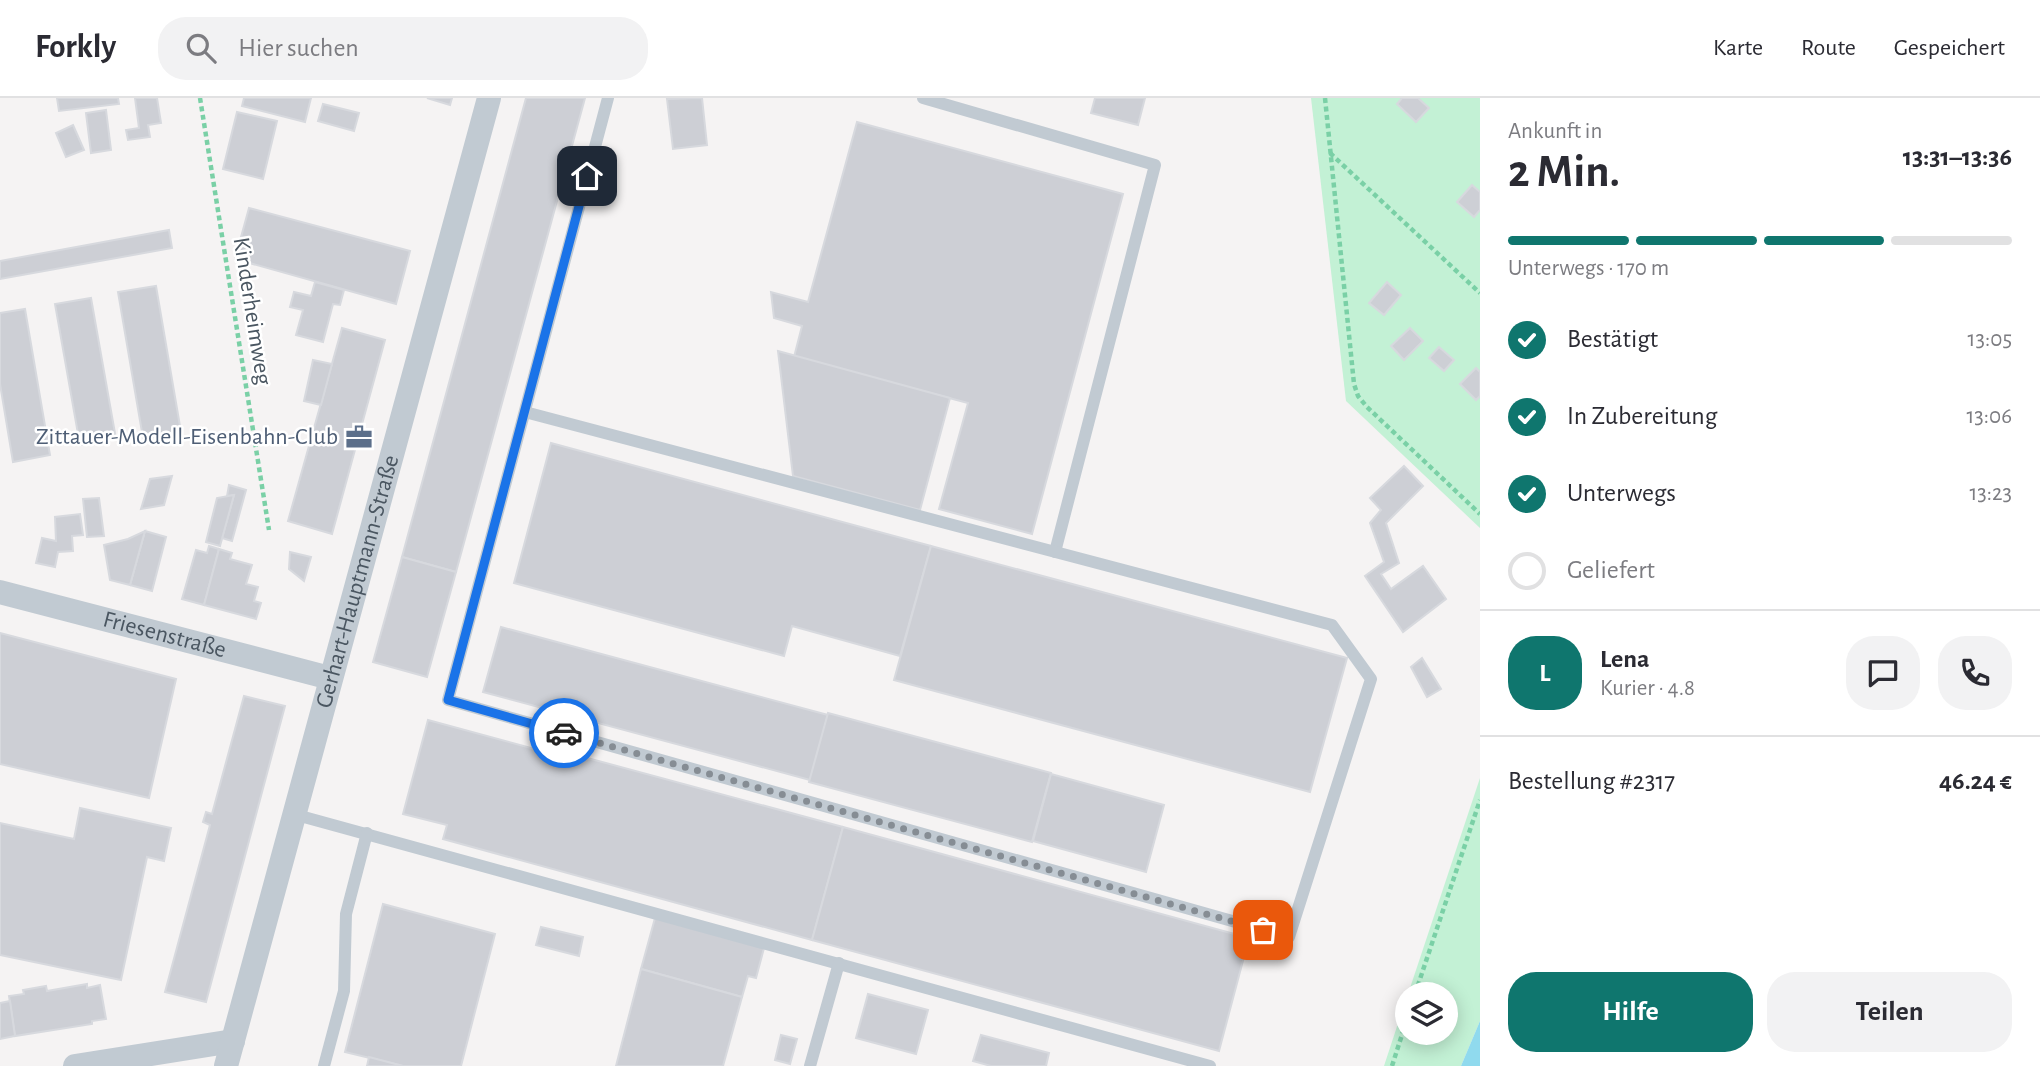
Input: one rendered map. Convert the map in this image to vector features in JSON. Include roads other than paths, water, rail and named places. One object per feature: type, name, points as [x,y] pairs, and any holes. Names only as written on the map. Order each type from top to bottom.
[{"type":"street","name":"Gerhart-Hauptmann-Straße","points":[[226,1066],[489,98]]},
{"type":"street","name":"Friesenstraße","points":[[0,592],[330,678]]},
{"type":"street","points":[[75,1066],[233,1041]]},
{"type":"lane","points":[[525,412],[1332,625],[1371,679],[1289,937],[448,700],[608,98]]},
{"type":"lane","points":[[923,98],[1155,165],[1055,552]]},
{"type":"lane","points":[[293,814],[1210,1066]]},
{"type":"lane","points":[[324,1066],[344,991],[346,914],[367,834]]},
{"type":"lane","points":[[810,1066],[839,964]]},
{"type":"water","points":[[1480,1021],[1480,1066],[1461,1066]]},
{"type":"place","name":"Zittauer-Modell-Eisenbahn-Club","points":[[359,437]]}]
